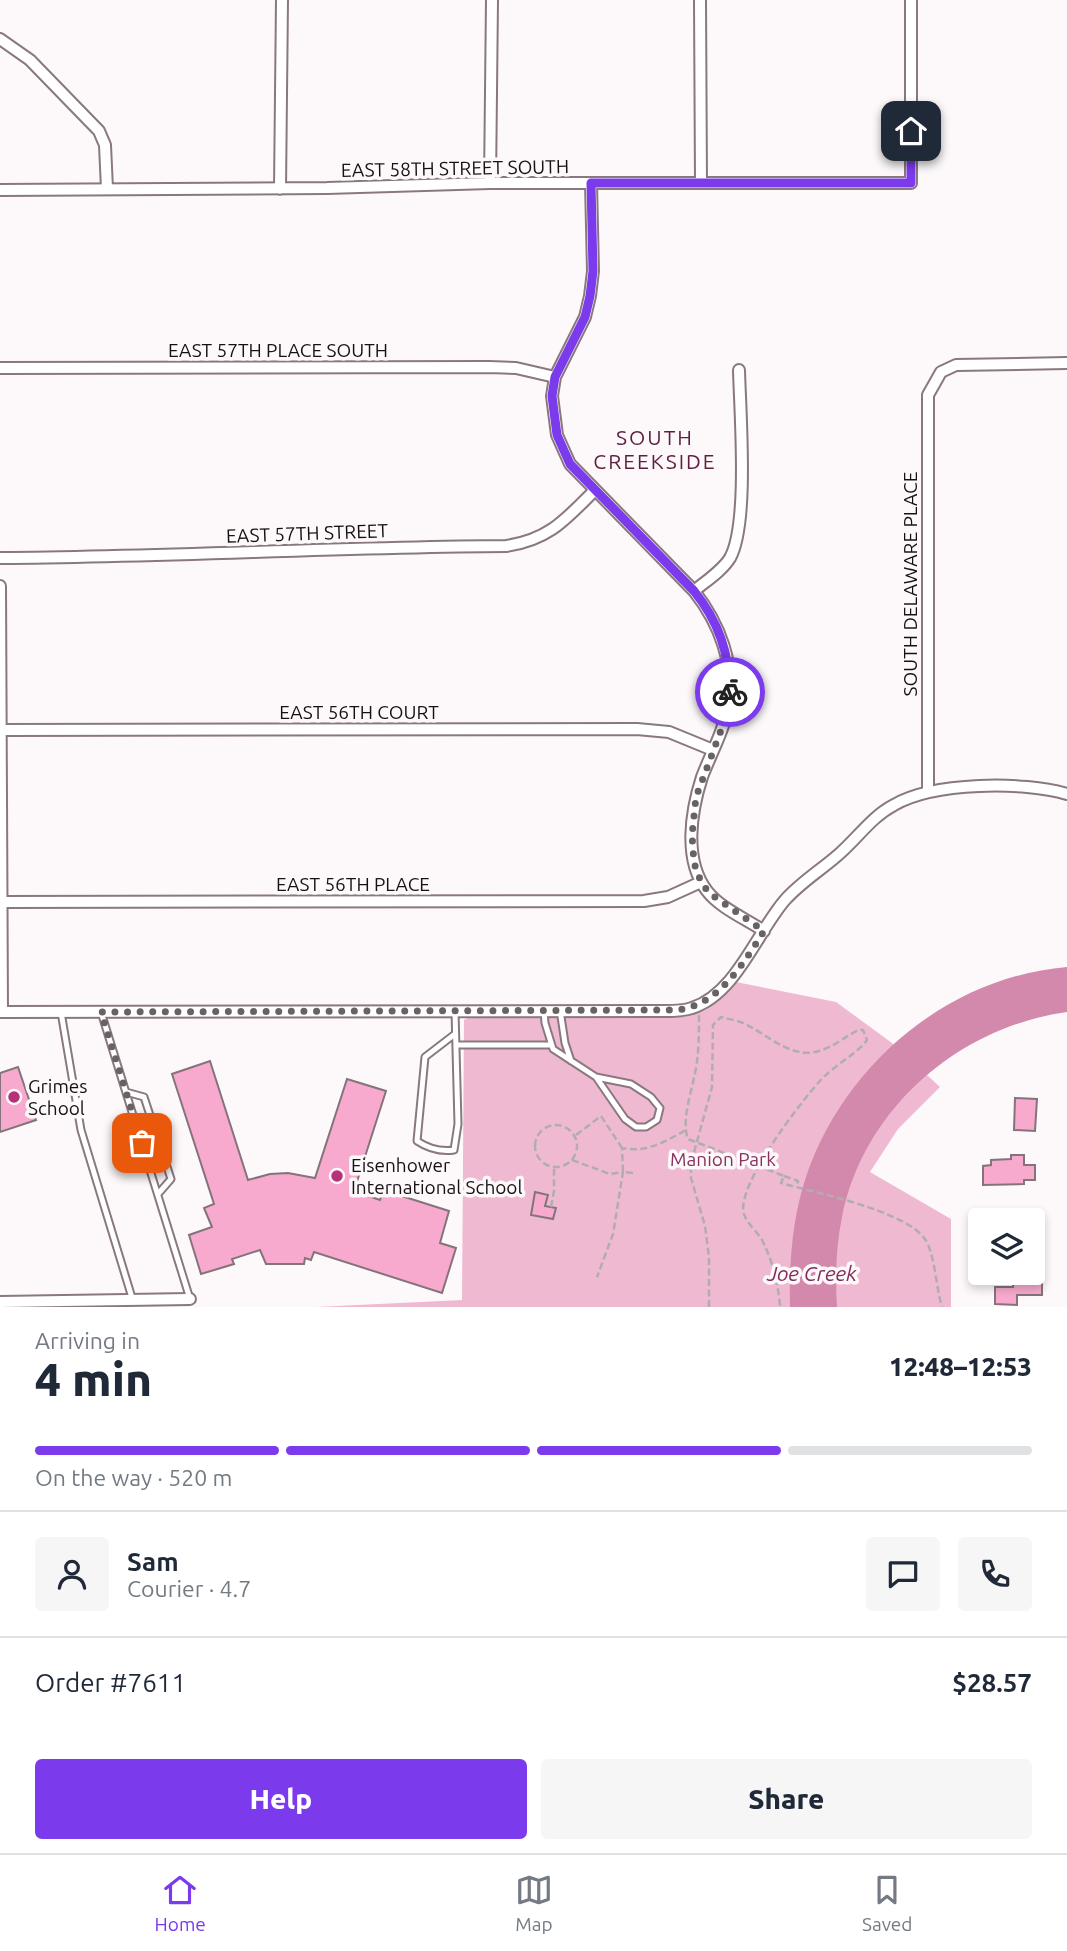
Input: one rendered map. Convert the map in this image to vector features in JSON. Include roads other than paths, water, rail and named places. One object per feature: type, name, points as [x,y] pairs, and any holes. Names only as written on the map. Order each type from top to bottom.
[{"type":"street","points":[[280,189],[282,0]]},
{"type":"street","points":[[490,183],[492,0]]},
{"type":"street","points":[[700,0],[701,183]]},
{"type":"street","name":"EAST 58TH STREET SOUTH","points":[[0,190],[280,189],[490,183],[911,183],[911,0]]},
{"type":"street","points":[[0,39],[30,60],[99,131],[105,145],[107,189]]},
{"type":"street","points":[[591,183],[593,271],[590,296],[585,317],[555,377],[552,396],[557,435],[570,464],[694,591],[717,625],[727,659],[728,708],[702,778],[693,816],[694,863],[701,882],[709,893],[764,931]]},
{"type":"street","name":"SOUTH DELAWARE PLACE","points":[[928,792],[928,395],[942,372],[956,365],[1067,363]]},
{"type":"street","name":"EAST 57TH PLACE SOUTH","points":[[0,368],[489,367],[516,368],[555,377]]},
{"type":"street","points":[[694,591],[728,561],[738,534],[741,506],[740,370]]},
{"type":"street","name":"EAST 57TH STREET","points":[[0,558],[506,546],[535,540],[547,534],[558,527],[595,490]]},
{"type":"street","points":[[0,586],[1,1012],[690,1009],[715,994],[740,966],[784,901],[799,886],[840,854],[880,813],[902,800],[948,789],[1014,786],[1035,787],[1067,794]]},
{"type":"street","name":"EAST 56TH COURT","points":[[2,730],[637,729],[669,732],[713,750]]},
{"type":"street","name":"EAST 56TH PLACE","points":[[2,902],[644,901],[668,897],[701,882]]},
{"type":"street","points":[[0,1302],[106,1304],[190,1299]]},
{"type":"lane","points":[[455,1010],[458,1125],[454,1150],[442,1152],[417,1141],[423,1069],[425,1057],[455,1034]]},
{"type":"lane","points":[[544,1010],[553,1049],[596,1077],[631,1084],[651,1097],[660,1108],[657,1120],[646,1127],[636,1127],[625,1119],[596,1077]]},
{"type":"lane","points":[[560,1010],[570,1061]]},
{"type":"lane","points":[[61,1012],[81,1130],[133,1301]]},
{"type":"lane","points":[[101,1012],[190,1299]]},
{"type":"lane","points":[[458,1045],[551,1045]]},
{"type":"lane","points":[[126,1092],[144,1097],[171,1179],[158,1194]]},
{"type":"water","name":"Joe Creek","points":[[1067,967],[1067,1012],[1027,1021],[989,1035],[954,1055],[922,1079],[894,1108],[871,1141],[854,1178],[842,1217],[836,1262],[837,1307],[790,1307],[792,1243],[805,1180],[822,1139],[845,1100],[873,1065],[905,1035],[941,1009],[981,988],[1023,974]]},
{"type":"place","name":"Grimes School","points":[[14,1097]]},
{"type":"place","name":"Eisenhower International School","points":[[337,1176]]},
{"type":"district","name":"SOUTH CREEKSIDE","points":[[655,450]]},
{"type":"park label","name":"Manion Park","points":[[723,1159]]}]
